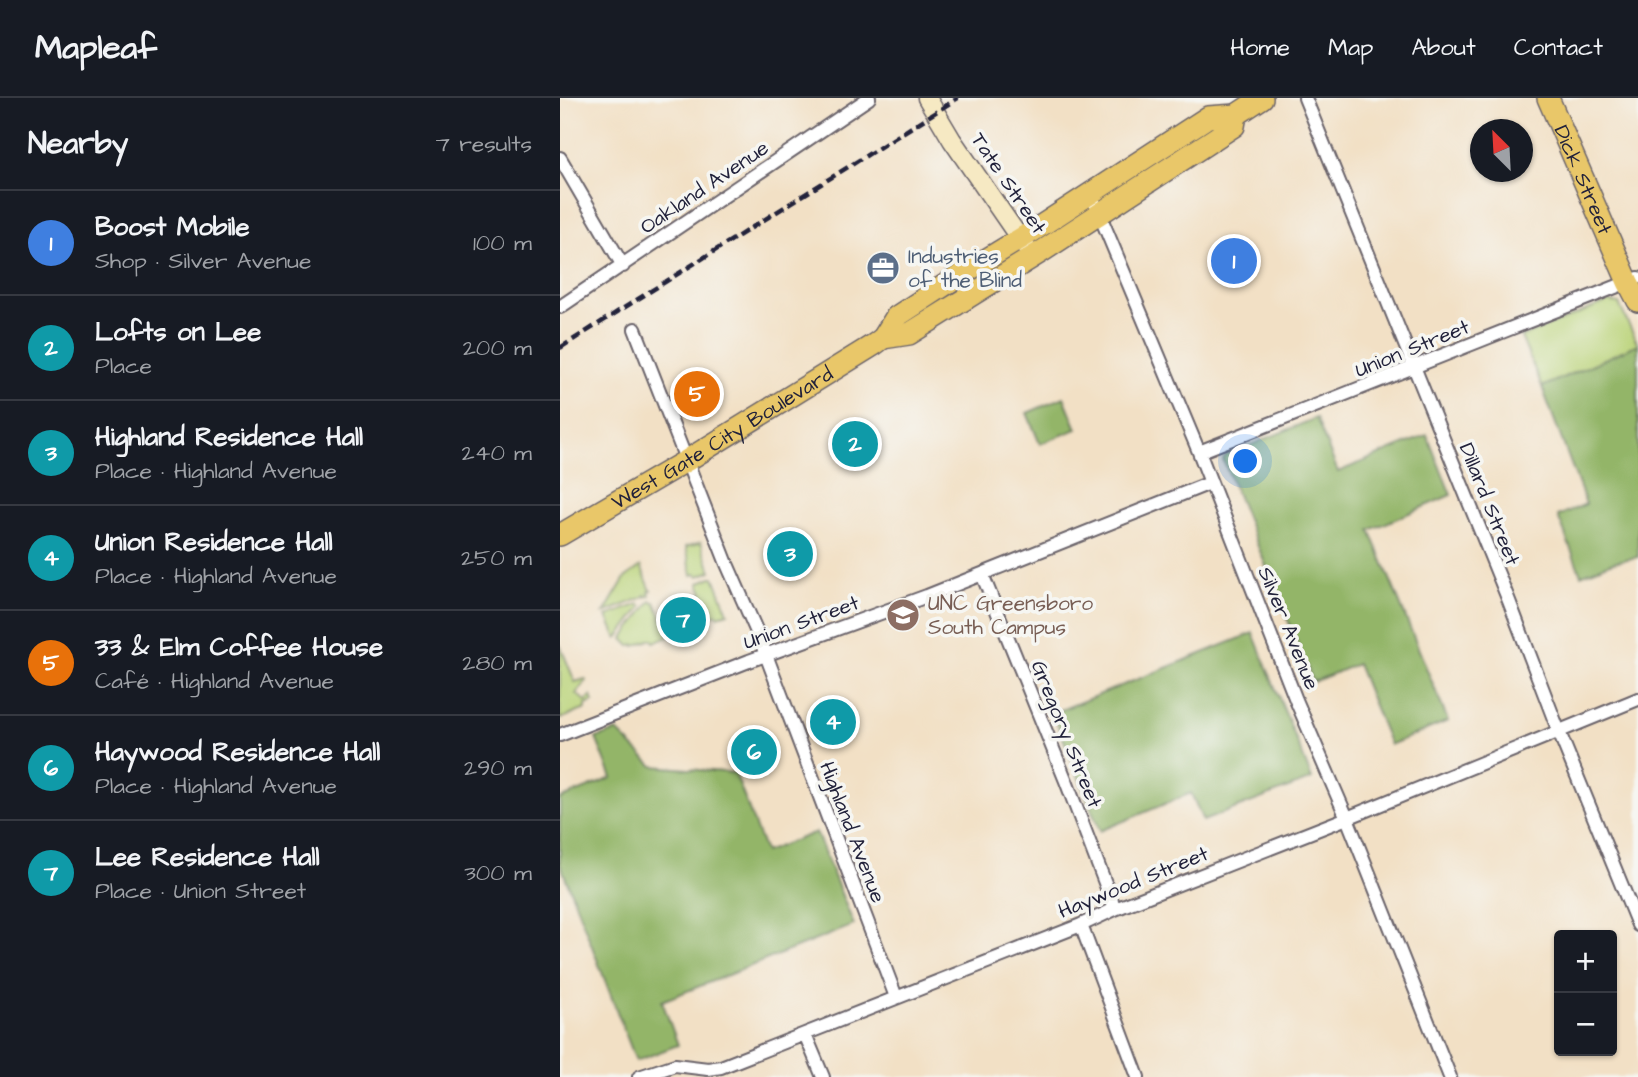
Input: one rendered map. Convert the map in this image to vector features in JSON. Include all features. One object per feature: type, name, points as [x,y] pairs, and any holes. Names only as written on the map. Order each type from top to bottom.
[{"type":"main road","name":"West Gate City Boulevard","points":[[883,338],[896,317],[1208,117],[1236,115],[1262,98]]},
{"type":"main road","name":"Dick Street","points":[[1548,98],[1635,287]]},
{"type":"main road","name":"West Gate City Boulevard","points":[[560,535],[686,461],[883,338],[909,334],[1032,258],[1234,126],[1236,115]]},
{"type":"street","name":"Oakland Avenue","points":[[560,307],[869,98]]},
{"type":"street","name":"Tate Street","points":[[927,98],[952,140],[1032,258]]},
{"type":"street","name":"Dillard Street","points":[[1305,98],[1638,925]]},
{"type":"street","points":[[560,158],[623,266]]},
{"type":"street","name":"Silver Avenue","points":[[1091,194],[1199,452],[1296,700],[1347,818],[1450,1077]]},
{"type":"street","name":"Union Street","points":[[1199,452],[1414,368],[1635,287]]},
{"type":"street","name":"Highland Avenue","points":[[635,329],[765,655],[895,997]]},
{"type":"street","name":"Union Street","points":[[560,735],[765,655],[928,596],[1210,482]]},
{"type":"street","name":"Gregory Street","points":[[982,574],[1115,909]]},
{"type":"street","name":"Haywood Street","points":[[639,1077],[675,1065],[708,1069],[721,1067],[1081,925],[1638,699]]},
{"type":"street","points":[[1081,925],[1138,1077]]},
{"type":"street","points":[[805,1034],[823,1077]]},
{"type":"green space","points":[[1609,301],[1619,304],[1638,344],[1542,387],[1521,337]]},
{"type":"green space","points":[[1638,344],[1638,557],[1613,562],[1581,575],[1558,516],[1586,504],[1542,387]]},
{"type":"green space","points":[[1064,397],[1077,429],[1040,444],[1027,413]]},
{"type":"green space","points":[[1316,418],[1338,472],[1427,435],[1451,495],[1370,530],[1448,721],[1390,745],[1357,664],[1313,682],[1223,460],[1226,455]]},
{"type":"green space","points":[[701,542],[711,571],[699,576],[692,575],[686,547]]},
{"type":"green space","points":[[641,566],[651,591],[650,595],[604,613],[625,578]]},
{"type":"green space","points":[[714,577],[728,613],[708,617],[703,604],[706,602],[701,601],[699,595],[703,593],[699,583]]},
{"type":"green space","points":[[652,601],[655,602],[670,636],[630,646],[623,639]]},
{"type":"green space","points":[[639,604],[642,606],[617,639],[607,616]]},
{"type":"green space","points":[[1253,633],[1312,779],[1203,821],[1191,793],[1100,831],[1053,713]]},
{"type":"green space","points":[[560,645],[575,682],[586,681],[576,694],[586,701],[591,696],[593,702],[586,705],[586,709],[560,719]]},
{"type":"green space","points":[[617,731],[653,766],[735,773],[765,852],[816,832],[854,925],[662,1001],[678,1045],[636,1061],[560,863],[560,799],[612,778],[596,738]]},
{"type":"railway","points":[[560,348],[958,98]]},
{"type":"place","name":"Boost Mobile","points":[[1234,261]]},
{"type":"place","name":"Industries of the Blind","points":[[883,268]]},
{"type":"place","name":"33 & Elm Coffee House","points":[[697,394]]},
{"type":"place","name":"Lofts on Lee","points":[[855,444]]},
{"type":"place","name":"Highland Residence Hall","points":[[790,554]]},
{"type":"place","name":"UNC Greensboro South Campus","points":[[903,615]]},
{"type":"place","name":"Lee Residence Hall","points":[[683,620]]},
{"type":"place","name":"Union Residence Hall","points":[[833,722]]},
{"type":"place","name":"Haywood Residence Hall","points":[[754,752]]}]
